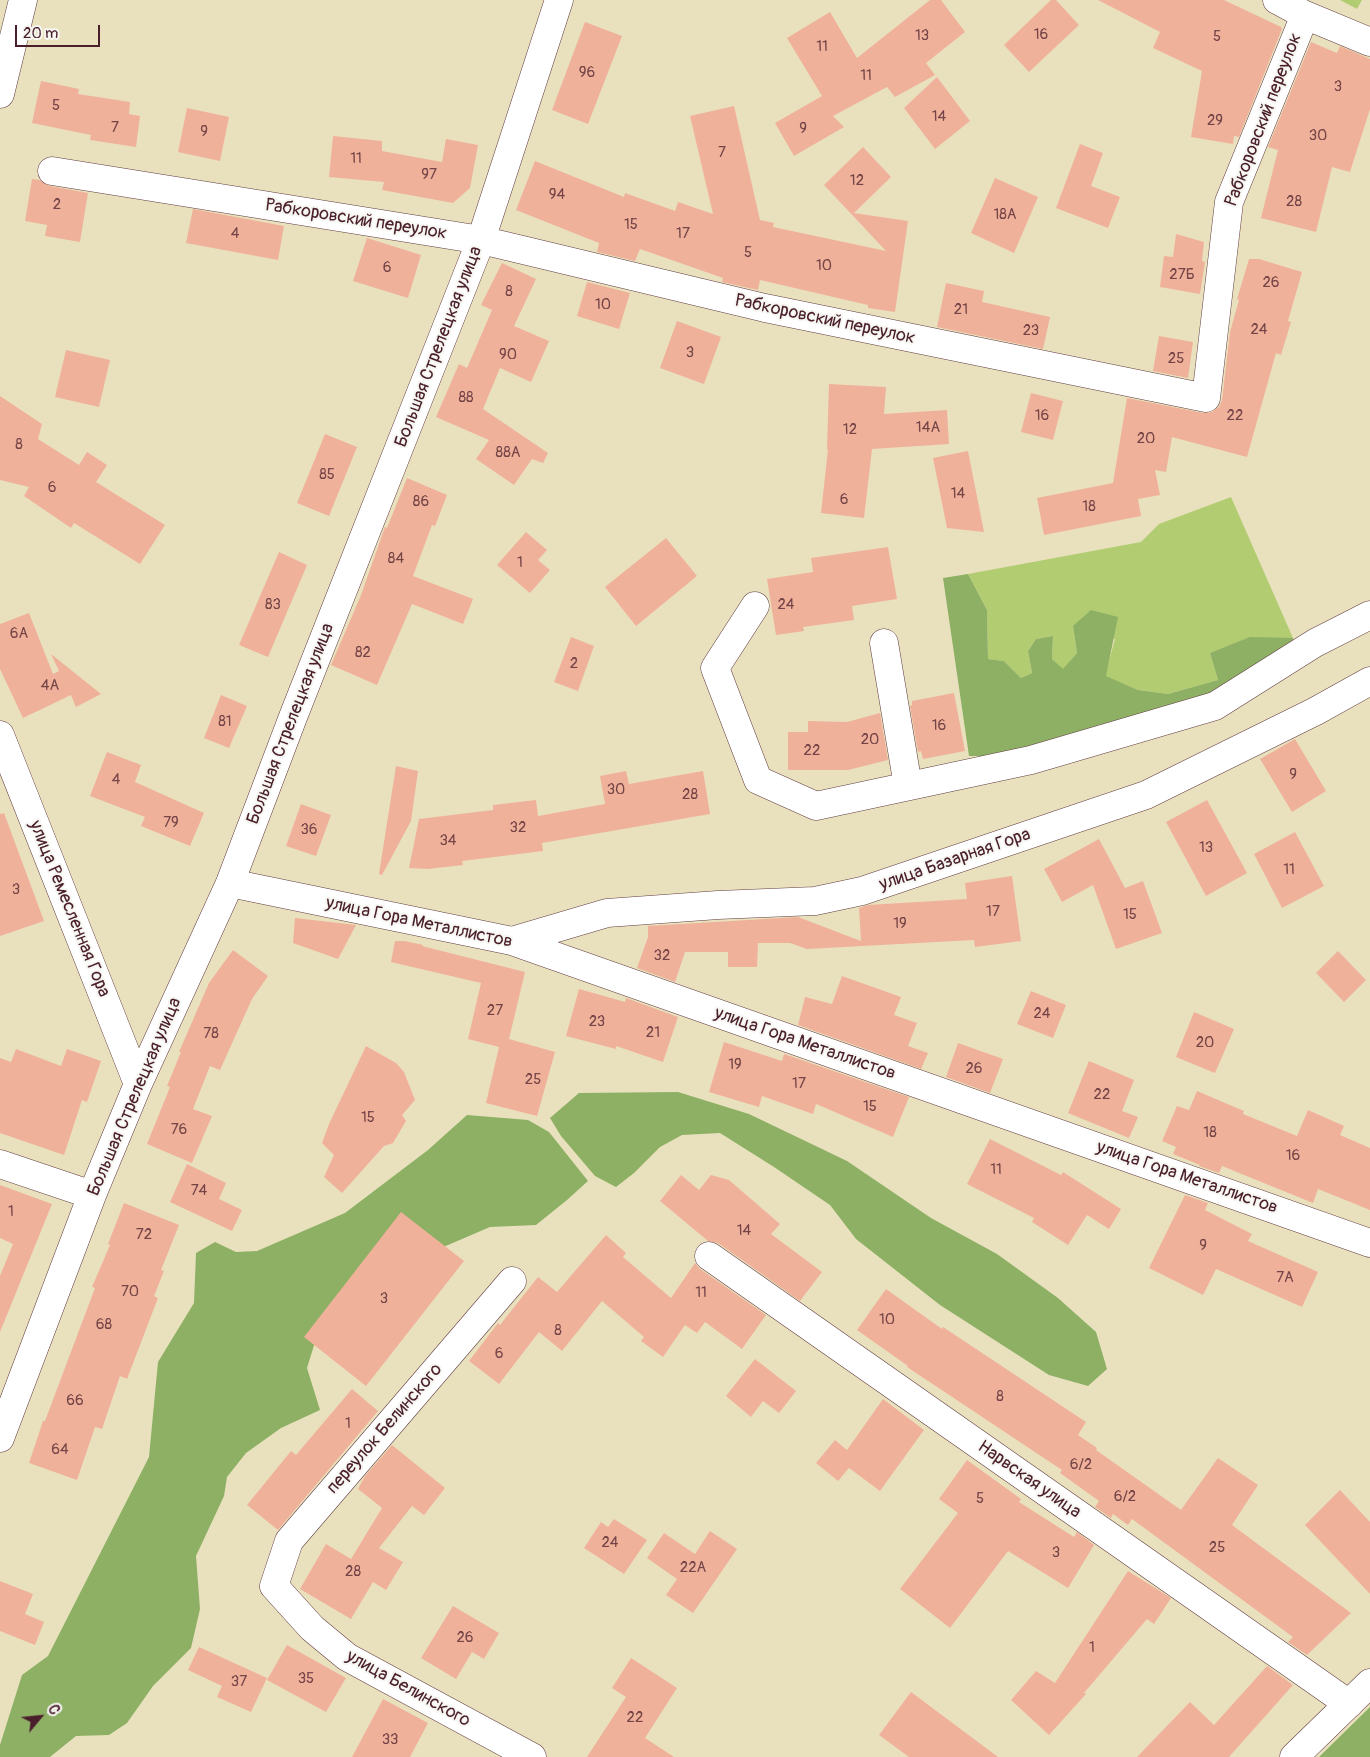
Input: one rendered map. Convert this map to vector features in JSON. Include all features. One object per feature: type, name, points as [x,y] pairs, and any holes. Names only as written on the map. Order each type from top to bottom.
[{"type":"street","points":[[0,94],[23,0]]},
{"type":"street","name":"Большая Стрелецкая улица","points":[[0,1438],[92,1195],[138,1084],[230,883],[481,240],[559,0]]},
{"type":"street","points":[[1277,0],[1305,15],[1370,42]]},
{"type":"street","name":"Рабкоровский переулок","points":[[52,171],[481,240],[765,308],[1206,398],[1229,202],[1305,15]]},
{"type":"street","points":[[755,606],[715,668],[758,780],[816,806],[1032,760],[1215,706],[1315,643],[1370,615]]},
{"type":"street","points":[[884,643],[908,786]]},
{"type":"street","name":"улица Базарная Гора","points":[[512,941],[607,913],[718,905],[815,901],[862,891],[1146,795],[1370,681]]},
{"type":"street","name":"улица Ремесленная Гора","points":[[0,735],[138,1084]]},
{"type":"street","name":"улица Гора Металлистов","points":[[230,883],[512,941],[1370,1243]]},
{"type":"street","points":[[0,1164],[92,1195]]},
{"type":"street","name":"Нарвская улица","points":[[709,1256],[1349,1704]]},
{"type":"street","name":"переулок Белинского","points":[[274,1586],[289,1541],[512,1281]]},
{"type":"street","name":"улица Белинского","points":[[274,1586],[312,1628],[347,1657],[532,1757]]},
{"type":"street","points":[[1294,1757],[1370,1683]]},
{"type":"green space","points":[[1340,0],[1362,0],[1357,9]]},
{"type":"green space","points":[[1231,497],[1293,638],[1250,638],[1210,653],[1218,680],[1168,694],[1138,690],[1105,676],[1115,639],[1073,626],[1077,653],[1063,670],[1052,659],[1053,636],[1036,639],[1028,651],[1032,673],[1021,678],[1004,661],[988,659],[987,610],[968,574],[1141,542],[1159,524]]},
{"type":"green space","points":[[968,574],[987,610],[988,659],[1004,661],[1021,678],[1032,673],[1028,651],[1036,639],[1053,636],[1052,659],[1063,669],[1077,653],[1073,626],[1091,610],[1118,617],[1106,676],[1138,690],[1168,694],[1218,680],[1210,653],[1250,637],[1293,638],[1295,648],[1215,696],[1011,756],[969,756],[943,578]]},
{"type":"green space","points":[[678,1092],[749,1114],[847,1161],[931,1218],[997,1254],[1058,1298],[1096,1332],[1107,1369],[1088,1386],[1049,1375],[940,1305],[856,1239],[830,1205],[720,1133],[682,1135],[660,1147],[634,1173],[616,1187],[595,1176],[561,1136],[550,1118],[579,1093]]},
{"type":"green space","points":[[467,1115],[528,1120],[549,1132],[588,1181],[536,1225],[490,1227],[427,1254],[316,1339],[307,1368],[320,1410],[281,1428],[246,1453],[227,1477],[224,1496],[196,1556],[200,1609],[191,1648],[153,1686],[127,1723],[109,1735],[76,1736],[50,1757],[0,1757],[0,1745],[22,1675],[48,1656],[149,1457],[158,1362],[194,1303],[196,1253],[215,1242],[236,1252],[257,1251],[345,1213],[428,1150]]},
{"type":"green space","points":[[1370,1707],[1370,1757],[1319,1757]]},
{"type":"building","points":[[930,0],[941,0],[965,32],[926,63],[935,75],[895,97],[887,87],[833,116],[844,127],[794,156],[775,123],[822,96],[787,38],[830,12],[857,58]]},
{"type":"building","points":[[1051,0],[1056,0],[1079,25],[1029,72],[1004,45]]},
{"type":"building","points":[[1098,0],[1224,0],[1281,27],[1282,29],[1239,137],[1234,136],[1233,144],[1191,137],[1202,71],[1153,48],[1160,32]]},
{"type":"building","points":[[585,22],[622,36],[588,124],[552,110]]},
{"type":"building","points":[[1311,42],[1337,53],[1340,46],[1370,59],[1370,109],[1350,172],[1332,167],[1316,232],[1261,218],[1278,150],[1268,147]]},
{"type":"building","points":[[937,77],[970,121],[935,149],[904,108]]},
{"type":"building","points":[[41,81],[79,89],[78,94],[130,102],[129,114],[140,116],[136,147],[90,140],[91,135],[32,123]]},
{"type":"building","points":[[734,106],[760,220],[774,223],[773,227],[886,251],[824,185],[863,147],[891,177],[854,213],[908,221],[895,312],[868,308],[868,305],[760,280],[758,290],[722,282],[723,278],[640,249],[635,261],[597,252],[599,243],[516,210],[535,161],[624,197],[625,193],[675,211],[678,202],[713,214],[690,116]]},
{"type":"building","points":[[187,108],[229,117],[220,161],[178,152]]},
{"type":"building","points":[[333,136],[382,141],[382,151],[442,162],[446,139],[478,145],[470,188],[453,203],[382,190],[384,182],[329,177]]},
{"type":"building","points":[[1080,144],[1103,153],[1091,186],[1120,197],[1108,228],[1056,208]]},
{"type":"building","points":[[995,178],[1038,197],[1014,253],[971,233]]},
{"type":"building","points":[[32,179],[40,180],[50,186],[88,193],[80,242],[45,236],[47,225],[25,221]]},
{"type":"building","points":[[193,209],[284,226],[278,260],[186,243]]},
{"type":"building","points":[[1176,234],[1204,242],[1202,261],[1205,262],[1200,294],[1160,287],[1164,256],[1173,257]]},
{"type":"building","points":[[367,238],[421,255],[408,298],[353,281]]},
{"type":"building","points":[[1249,259],[1259,259],[1302,272],[1288,321],[1291,322],[1281,355],[1276,353],[1247,457],[1172,437],[1166,472],[1155,470],[1160,495],[1138,499],[1141,516],[1044,535],[1037,498],[1113,483],[1127,398],[1203,413],[1212,412],[1219,407],[1222,400],[1230,332],[1239,300],[1237,299]]},
{"type":"building","points":[[502,263],[536,279],[514,326],[549,341],[531,382],[500,368],[483,409],[548,453],[543,463],[532,459],[514,485],[476,459],[489,440],[436,417],[459,364],[467,368],[492,310],[481,305]]},
{"type":"building","points":[[587,282],[630,293],[619,329],[577,316]]},
{"type":"building","points":[[946,283],[984,291],[982,302],[1050,317],[1043,349],[937,327]]},
{"type":"building","points":[[677,321],[721,337],[704,384],[660,368]]},
{"type":"building","points":[[1159,336],[1193,342],[1188,378],[1153,371]]},
{"type":"building","points":[[66,350],[110,360],[99,407],[55,397]]},
{"type":"building","points":[[829,384],[886,387],[884,414],[947,410],[949,444],[872,449],[864,518],[821,513],[828,449]]},
{"type":"building","points":[[1031,393],[1063,401],[1053,440],[1021,432]]},
{"type":"building","points":[[0,396],[42,424],[38,439],[79,465],[87,452],[107,465],[96,482],[165,525],[140,564],[74,523],[71,528],[24,496],[29,487],[0,480]]},
{"type":"building","points":[[325,434],[357,447],[329,516],[297,503]]},
{"type":"building","points":[[968,451],[984,532],[947,528],[933,458]]},
{"type":"building","points":[[407,478],[447,495],[435,526],[432,525],[413,576],[473,599],[463,624],[412,604],[377,685],[331,665],[361,595],[385,527],[387,528]]},
{"type":"building","points":[[526,532],[547,550],[538,560],[550,570],[530,593],[497,565]]},
{"type":"building","points":[[666,538],[697,576],[636,626],[605,587]]},
{"type":"building","points":[[888,547],[897,599],[852,606],[854,620],[803,627],[804,631],[776,635],[767,579],[813,572],[811,558]]},
{"type":"building","points":[[279,552],[307,565],[268,657],[239,645]]},
{"type":"building","points":[[29,613],[53,674],[59,671],[51,654],[101,694],[76,707],[71,695],[23,718],[0,669],[0,624]]},
{"type":"building","points":[[571,637],[594,646],[578,691],[554,682]]},
{"type":"building","points":[[954,693],[965,751],[923,759],[921,751],[918,752],[910,706],[912,701]]},
{"type":"building","points":[[221,695],[247,706],[229,748],[204,738]]},
{"type":"building","points":[[880,713],[888,760],[848,770],[788,770],[788,732],[808,732],[808,721],[847,722]]},
{"type":"building","points":[[1295,739],[1326,791],[1292,812],[1260,759]]},
{"type":"building","points":[[107,752],[141,765],[135,782],[204,813],[190,846],[141,826],[145,817],[90,796]]},
{"type":"building","points":[[396,766],[418,771],[411,821],[382,875],[379,874]]},
{"type":"building","points":[[626,771],[629,784],[703,771],[710,814],[542,843],[543,851],[462,861],[463,865],[428,869],[409,868],[419,819],[493,810],[493,805],[536,800],[538,816],[605,804],[600,776]]},
{"type":"building","points":[[1207,800],[1247,873],[1206,896],[1166,822]]},
{"type":"building","points":[[301,804],[331,815],[316,856],[286,846]]},
{"type":"building","points":[[4,813],[44,921],[0,936],[0,814]]},
{"type":"building","points":[[1295,832],[1324,886],[1282,908],[1254,854]]},
{"type":"building","points":[[1099,839],[1125,888],[1143,881],[1162,933],[1116,949],[1093,885],[1062,902],[1044,869]]},
{"type":"building","points":[[1012,876],[1021,941],[975,947],[974,940],[807,949],[790,943],[758,943],[757,967],[728,967],[728,952],[685,952],[675,982],[637,968],[648,937],[648,926],[798,917],[861,941],[859,908],[868,905],[967,899],[965,883]]},
{"type":"building","points":[[295,918],[356,925],[338,959],[293,943]]},
{"type":"building","points":[[395,941],[423,945],[525,972],[509,1039],[555,1052],[537,1116],[486,1103],[499,1047],[468,1039],[481,983],[391,962]]},
{"type":"building","points":[[233,950],[268,976],[252,999],[220,1070],[210,1066],[193,1109],[212,1116],[192,1163],[147,1144],[170,1087],[167,1086],[181,1052],[179,1052],[209,983]]},
{"type":"building","points":[[1338,951],[1366,980],[1344,1002],[1316,973]]},
{"type":"building","points":[[842,976],[901,997],[894,1015],[917,1023],[908,1046],[928,1053],[921,1069],[798,1025],[805,997],[832,1004]]},
{"type":"building","points":[[579,989],[625,1002],[626,998],[678,1017],[663,1062],[616,1046],[616,1049],[566,1036]]},
{"type":"building","points":[[1031,991],[1066,1005],[1053,1038],[1017,1024]]},
{"type":"building","points":[[1194,1012],[1234,1029],[1215,1073],[1176,1057]]},
{"type":"building","points":[[724,1042],[782,1061],[784,1054],[909,1097],[893,1137],[816,1104],[813,1114],[762,1096],[759,1107],[709,1092]]},
{"type":"building","points":[[958,1043],[1003,1059],[990,1093],[946,1077]]},
{"type":"building","points":[[366,1046],[396,1063],[404,1072],[415,1100],[402,1115],[406,1121],[393,1143],[384,1146],[342,1193],[324,1177],[334,1155],[322,1143]]},
{"type":"building","points":[[16,1049],[61,1066],[67,1049],[101,1061],[87,1102],[82,1100],[64,1155],[0,1133],[0,1058],[11,1062]]},
{"type":"building","points":[[1089,1061],[1134,1080],[1122,1111],[1138,1117],[1129,1138],[1068,1113]]},
{"type":"building","points":[[1197,1091],[1244,1111],[1243,1114],[1297,1136],[1308,1110],[1344,1126],[1340,1135],[1370,1148],[1370,1210],[1318,1189],[1313,1203],[1222,1166],[1219,1173],[1173,1154],[1176,1147],[1162,1141],[1177,1106],[1189,1110]]},
{"type":"building","points":[[990,1139],[1061,1175],[1063,1172],[1121,1209],[1109,1229],[1087,1215],[1068,1245],[1032,1222],[1034,1218],[967,1184]]},
{"type":"building","points":[[187,1164],[226,1183],[219,1199],[242,1210],[232,1231],[170,1202]]},
{"type":"building","points":[[681,1175],[699,1190],[711,1175],[729,1180],[780,1224],[771,1234],[822,1272],[800,1301],[718,1243],[708,1241],[660,1201]]},
{"type":"building","points":[[0,1185],[52,1204],[0,1332],[0,1276],[13,1244],[0,1238]]},
{"type":"building","points":[[1185,1195],[1208,1203],[1205,1210],[1252,1234],[1248,1241],[1318,1272],[1302,1307],[1216,1269],[1203,1295],[1149,1268]]},
{"type":"building","points":[[124,1203],[179,1225],[161,1270],[164,1271],[154,1296],[158,1298],[127,1379],[120,1376],[102,1429],[95,1427],[77,1480],[29,1463],[43,1421],[45,1421],[95,1288],[92,1287],[110,1245],[108,1244]]},
{"type":"building","points":[[401,1212],[464,1261],[366,1386],[304,1337]]},
{"type":"building","points":[[606,1235],[626,1253],[623,1257],[671,1298],[695,1263],[700,1269],[766,1315],[742,1349],[705,1322],[697,1333],[685,1325],[663,1357],[641,1341],[644,1337],[602,1301],[562,1351],[539,1332],[499,1384],[469,1361],[498,1323],[500,1325],[538,1277],[557,1292]]},
{"type":"building","points":[[886,1289],[942,1329],[943,1327],[1086,1422],[1078,1435],[1097,1448],[1096,1450],[1181,1510],[1218,1458],[1258,1485],[1232,1525],[1351,1613],[1307,1655],[1288,1642],[1293,1637],[1132,1519],[1128,1525],[1113,1514],[1111,1518],[1095,1507],[1099,1501],[1060,1473],[1062,1470],[907,1367],[857,1330]]},
{"type":"building","points":[[755,1359],[796,1391],[779,1413],[763,1401],[751,1417],[726,1396]]},
{"type":"building","points":[[352,1389],[378,1411],[278,1530],[247,1505],[291,1451],[296,1455]]},
{"type":"building","points":[[883,1399],[924,1430],[880,1491],[849,1468],[838,1481],[816,1463],[835,1440],[847,1450]]},
{"type":"building","points":[[392,1445],[445,1488],[424,1515],[412,1506],[379,1548],[403,1562],[386,1590],[373,1582],[351,1619],[300,1589],[326,1544],[351,1559],[382,1508],[358,1489],[365,1476]]},
{"type":"building","points":[[967,1460],[1021,1499],[1019,1502],[1074,1537],[1077,1532],[1094,1545],[1068,1588],[1008,1551],[950,1628],[900,1589],[958,1513],[939,1499]]},
{"type":"building","points":[[1340,1490],[1370,1522],[1370,1594],[1305,1525]]},
{"type":"building","points":[[614,1519],[647,1540],[624,1574],[584,1548],[601,1522],[608,1527]]},
{"type":"building","points":[[710,1531],[737,1549],[693,1613],[666,1595],[677,1579],[647,1558],[664,1533],[695,1554]]},
{"type":"building","points":[[1128,1571],[1171,1598],[1154,1624],[1147,1619],[1084,1693],[1086,1694],[1049,1735],[1011,1700],[1036,1671],[1055,1683]]},
{"type":"building","points":[[0,1581],[33,1594],[25,1614],[44,1622],[35,1645],[0,1631]]},
{"type":"building","points":[[453,1606],[499,1633],[484,1659],[472,1652],[456,1679],[421,1658]]},
{"type":"building","points":[[287,1645],[346,1678],[326,1712],[267,1680]]},
{"type":"building","points":[[199,1647],[267,1678],[251,1712],[217,1697],[222,1686],[188,1670]]},
{"type":"building","points":[[631,1658],[677,1688],[645,1738],[674,1757],[587,1757],[626,1697],[612,1688]]},
{"type":"building","points":[[1267,1666],[1293,1685],[1229,1757],[1137,1757],[1190,1702],[1214,1725]]},
{"type":"building","points":[[911,1692],[998,1757],[909,1757],[879,1735]]},
{"type":"building","points":[[383,1699],[428,1723],[410,1757],[352,1757]]}]
